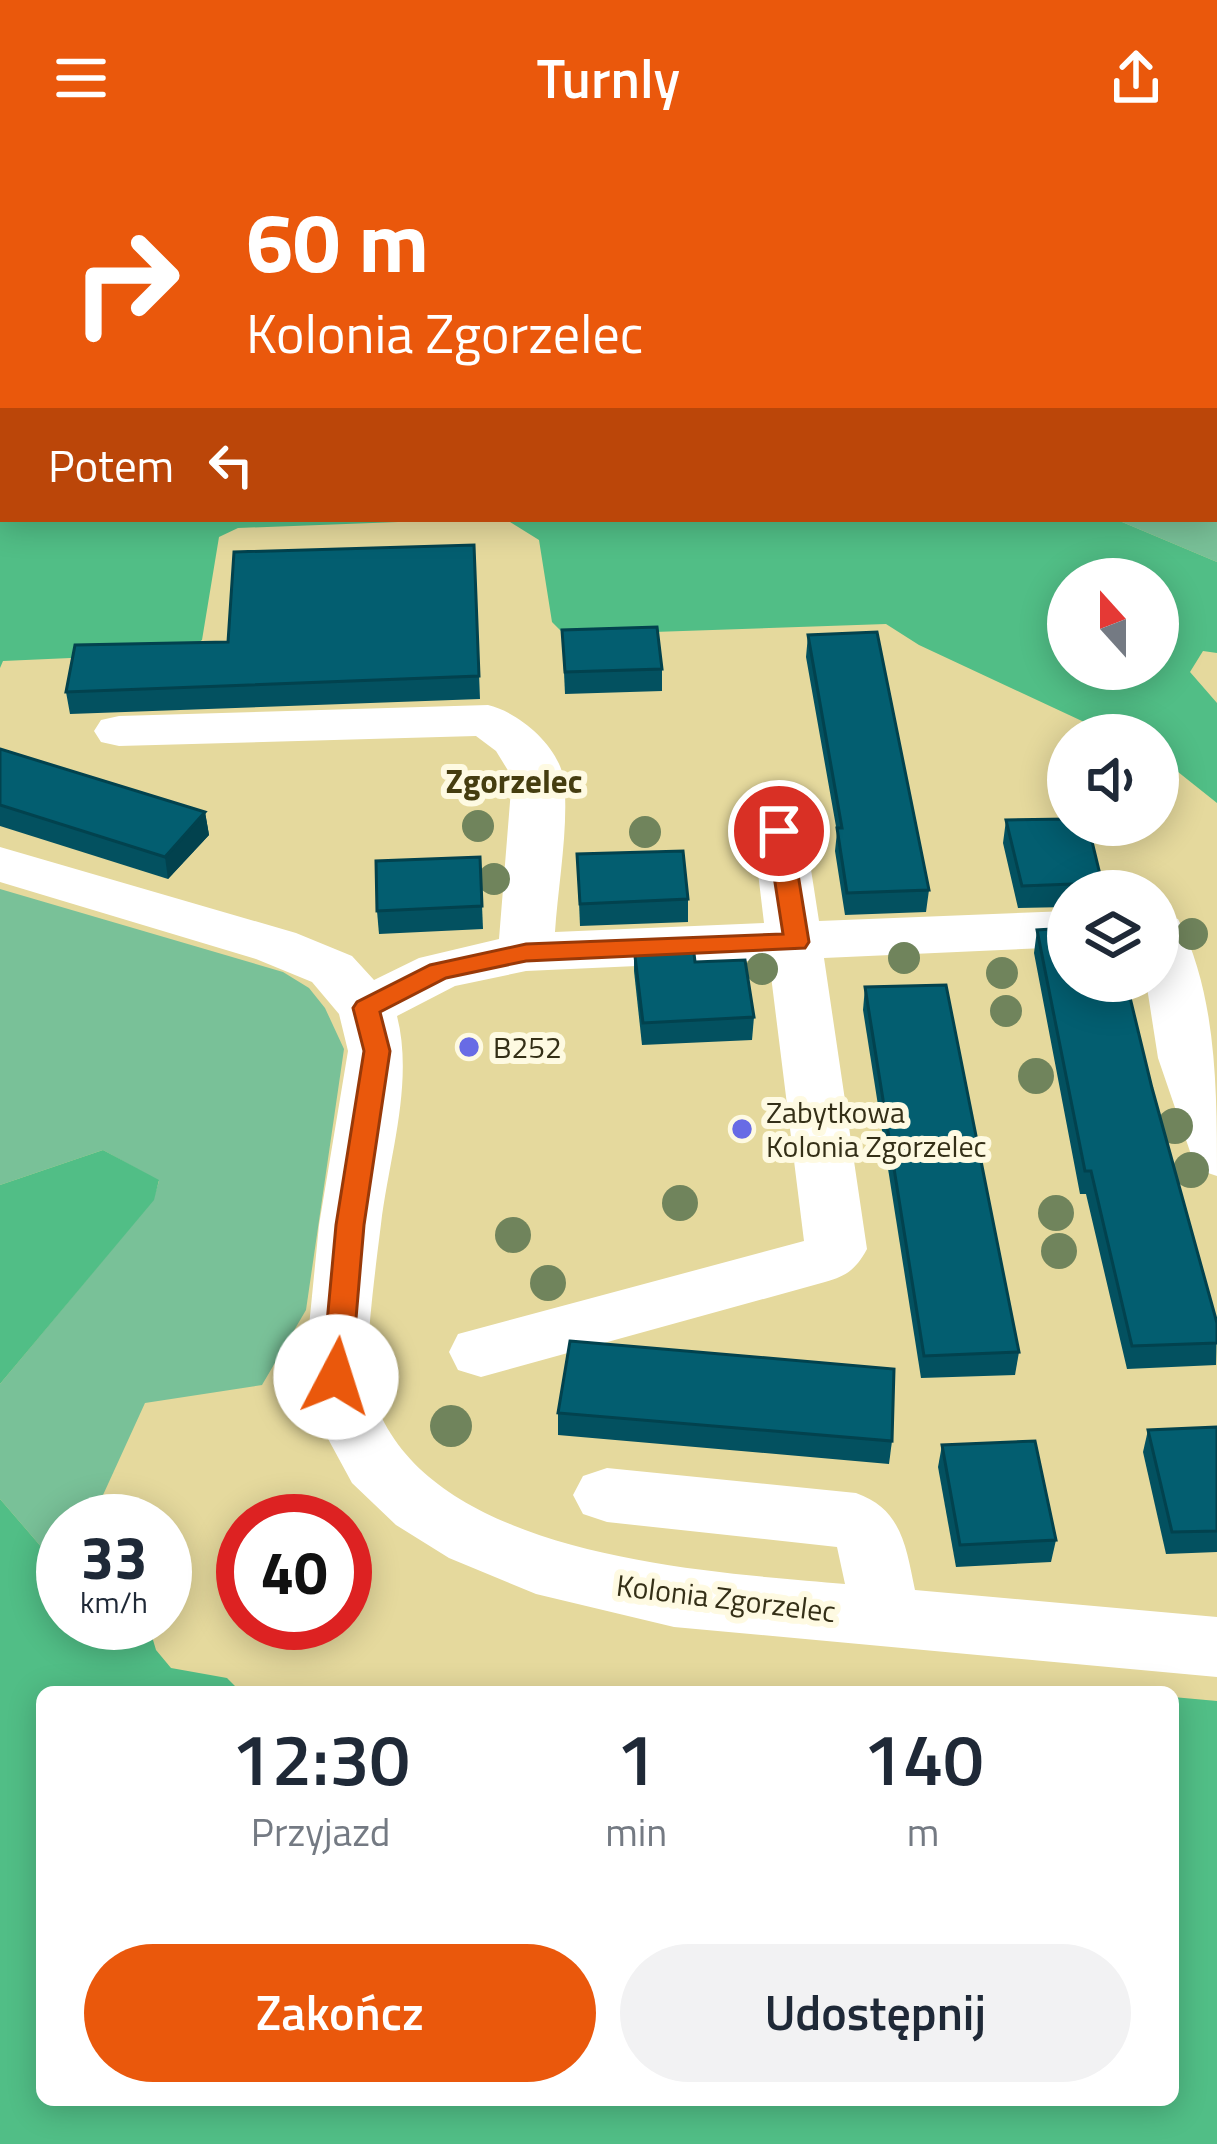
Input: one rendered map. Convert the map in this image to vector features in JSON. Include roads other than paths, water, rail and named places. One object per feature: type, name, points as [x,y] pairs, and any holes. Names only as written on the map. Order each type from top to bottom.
[{"type":"street","points":[[119,731],[488,720],[516,741],[538,777],[526,952]]},
{"type":"street","points":[[482,1352],[825,1259],[836,1249],[779,831]]},
{"type":"street","points":[[0,864],[277,946],[332,969],[366,1008],[439,971],[526,952],[1047,930]]},
{"type":"street","points":[[1179,998],[1187,1058],[1217,1154]]},
{"type":"street","name":"Kolonia Zgorzelec","points":[[366,1008],[377,1051],[350,1225],[336,1377],[352,1424],[376,1464],[420,1506],[473,1538],[561,1574],[674,1598],[1217,1647]]},
{"type":"street","points":[[607,1495],[856,1521],[870,1538],[886,1617]]},
{"type":"place","name":"B252","points":[[469,1047]]},
{"type":"place","name":"Zabytkowa Kolonia Zgorzelec","points":[[742,1129]]},
{"type":"district","name":"Zgorzelec","points":[[514,781]]}]
